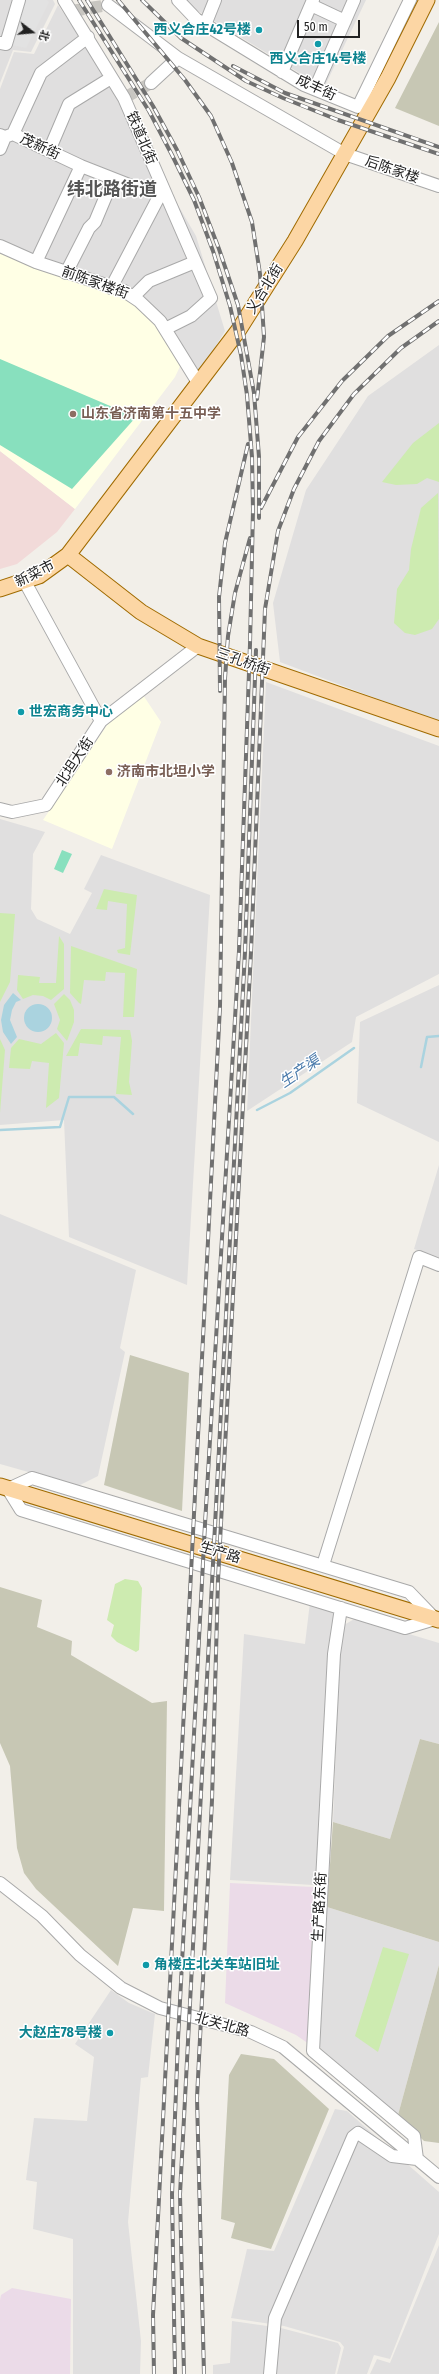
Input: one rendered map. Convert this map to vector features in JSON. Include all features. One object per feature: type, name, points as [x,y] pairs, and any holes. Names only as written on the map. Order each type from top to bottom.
[{"type":"main road","name":"义合北街","points":[[68,555],[199,384],[261,297],[388,78],[427,0]]},
{"type":"main road","name":"新菜市","points":[[0,589],[25,582],[54,566],[68,555]]},
{"type":"main road","name":"三孔桥街","points":[[68,555],[141,612],[198,646],[439,729]]},
{"type":"main road","name":"生产路","points":[[4,1488],[437,1620]]},
{"type":"street","points":[[0,43],[6,44],[19,0]]},
{"type":"street","name":"铁道北街","points":[[64,0],[124,98],[211,298],[191,316],[165,329]]},
{"type":"street","points":[[205,25],[215,0]]},
{"type":"street","points":[[315,89],[354,0]]},
{"type":"street","name":"成丰街","points":[[180,1],[196,19],[282,72],[315,89],[358,107],[410,0]]},
{"type":"street","points":[[282,72],[312,3],[345,21]]},
{"type":"street","name":"后陈家楼","points":[[108,5],[178,58],[345,154],[439,186]]},
{"type":"street","name":"茂新街","points":[[88,38],[41,74],[6,135],[49,151],[137,188],[163,189]]},
{"type":"street","points":[[151,83],[178,58]]},
{"type":"street","points":[[49,151],[69,104],[111,78]]},
{"type":"street","points":[[0,149],[6,135]]},
{"type":"street","points":[[36,262],[82,166]]},
{"type":"street","points":[[66,273],[89,228],[95,222],[113,179]]},
{"type":"street","points":[[111,288],[163,189]]},
{"type":"street","name":"前陈家楼街","points":[[0,246],[66,273],[124,291],[133,297],[160,321],[199,384]]},
{"type":"street","points":[[133,297],[149,281],[195,262]]},
{"type":"street","points":[[25,582],[101,721]]},
{"type":"street","name":"北坦大街","points":[[0,809],[12,812],[46,805],[101,721],[198,646]]},
{"type":"street","points":[[323,1565],[418,1257],[439,1265]]},
{"type":"street","points":[[32,1478],[323,1565],[409,1592],[437,1620],[405,1628],[21,1510],[4,1488],[32,1478]]},
{"type":"street","name":"生产路东街","points":[[341,1608],[334,1654],[312,2051],[414,2136],[416,2159]]},
{"type":"street","name":"北关北路","points":[[0,1883],[42,1916],[80,1955],[121,1988],[160,2008],[251,2032],[283,2046],[439,2177]]},
{"type":"street","points":[[270,2374],[275,2318],[353,2137],[358,2133],[392,2156],[416,2159]]},
{"type":"shaded area","points":[[0,0],[53,0],[55,4],[31,52],[13,50],[0,83]]},
{"type":"shaded area","points":[[19,0],[47,0],[49,2],[26,48],[6,44]]},
{"type":"shaded area","points":[[180,0],[366,0],[324,88]]},
{"type":"shaded area","points":[[58,5],[132,113],[171,193],[196,236],[225,331],[198,375],[140,296],[121,283],[100,280],[0,241],[0,89],[14,52],[34,54]]},
{"type":"shaded area","points":[[439,22],[439,126],[395,108]]},
{"type":"shaded area","name":"山东省济南第十五中学","points":[[0,248],[133,297],[183,360],[175,377],[75,509],[0,451]]},
{"type":"shaded area","points":[[439,345],[439,722],[280,662],[273,603],[306,490],[368,396]]},
{"type":"shaded area","points":[[0,451],[75,509],[57,532],[17,564],[0,569]]},
{"type":"shaded area","points":[[266,682],[439,746],[439,974],[356,1017],[352,1042],[247,1111]]},
{"type":"shaded area","name":"济南市北坦小学","points":[[143,695],[161,722],[112,849],[43,820],[108,724]]},
{"type":"shaded area","points":[[0,819],[45,832],[33,854],[31,909],[37,919],[70,934],[92,893],[84,889],[101,855],[210,895],[187,1285],[69,1237],[64,1120],[0,1125]]},
{"type":"shaded area","points":[[439,985],[439,1142],[357,1103],[360,1022]]},
{"type":"shaded area","points":[[439,1165],[439,1258],[414,1249]]},
{"type":"shaded area","points":[[0,1214],[136,1270],[120,1348],[125,1352],[98,1476],[78,1486],[0,1464]]},
{"type":"shaded area","points":[[130,1355],[189,1373],[182,1511],[104,1485]]},
{"type":"shaded area","points":[[0,1587],[42,1600],[37,1627],[72,1641],[71,1655],[152,1703],[167,1701],[164,1911],[133,1908],[118,1966],[36,1889],[24,1873],[17,1848],[10,1766],[0,1743]]},
{"type":"shaded area","points":[[310,1602],[337,1611],[318,1877],[313,1885],[230,1880],[244,1634],[305,1644]]},
{"type":"shaded area","points":[[356,1618],[439,1643],[439,1744],[420,1739],[390,1839],[333,1822],[340,1642],[344,1625]]},
{"type":"shaded area","points":[[420,1739],[439,1744],[439,1942],[327,1907],[333,1822],[390,1839]]},
{"type":"shaded area","points":[[230,1883],[313,1887],[309,2044],[296,2035],[225,2003]]},
{"type":"shaded area","points":[[327,1907],[439,1942],[439,1965],[398,2115],[318,2046]]},
{"type":"shaded area","points":[[439,1965],[439,2143],[424,2141],[398,2115]]},
{"type":"shaded area","points":[[111,1990],[129,2003],[155,2014],[148,2077],[141,2078],[128,2222],[141,2341],[140,2374],[73,2374],[73,2239],[33,2229],[37,2182],[26,2180],[34,2118],[87,2121],[94,2057],[75,2044]]},
{"type":"shaded area","points":[[241,2054],[274,2059],[329,2109],[271,2249],[231,2238],[235,2223],[221,2219],[229,2075]]},
{"type":"shaded area","points":[[335,2109],[347,2111],[439,2192],[439,2234],[390,2359],[374,2355],[367,2374],[337,2374],[344,2347],[340,2342],[284,2326],[231,2318],[247,2249],[274,2251]]},
{"type":"shaded area","points":[[439,2245],[439,2374],[370,2374],[377,2359],[390,2363]]},
{"type":"shaded area","points":[[12,2288],[71,2299],[70,2374],[0,2374],[0,2300],[1,2295]]},
{"type":"shaded area","points":[[232,2321],[281,2328],[338,2343],[341,2348],[335,2374],[213,2374],[213,2365],[230,2363]]},
{"type":"green space","points":[[0,359],[136,417],[72,489],[0,445]]},
{"type":"green space","points":[[439,423],[439,482],[427,478],[417,484],[396,485],[382,482],[413,443]]},
{"type":"green space","points":[[438,493],[439,619],[432,629],[415,635],[405,633],[394,623],[397,589],[409,570],[411,549],[421,508]]},
{"type":"green space","points":[[62,850],[72,854],[63,873],[54,869]]},
{"type":"green space","points":[[104,889],[137,895],[130,955],[118,953],[117,950],[125,948],[127,904],[108,901],[107,910],[96,909]]},
{"type":"green space","points":[[0,913],[15,914],[10,982],[0,1002]]},
{"type":"green space","points":[[59,936],[64,944],[64,989],[51,1000],[43,996],[33,995],[23,999],[17,990],[18,975],[40,977],[39,983],[56,983]]},
{"type":"green space","points":[[71,946],[137,969],[134,1017],[123,1017],[125,973],[106,972],[105,981],[84,980],[81,1004],[70,993]]},
{"type":"green space","points":[[64,994],[70,1000],[74,1010],[74,1022],[67,1041],[57,1029],[60,1020],[54,1004]]},
{"type":"green space","points":[[81,1029],[130,1030],[132,1041],[129,1082],[132,1095],[116,1094],[121,1037],[103,1036],[102,1045],[80,1043],[78,1056],[66,1056]]},
{"type":"green space","points":[[56,1033],[64,1043],[59,1098],[46,1108],[49,1063],[32,1061],[30,1069],[9,1068],[11,1048],[19,1039],[41,1044]]},
{"type":"green space","points":[[0,1039],[5,1050],[0,1113]]},
{"type":"green space","points":[[125,1579],[138,1581],[142,1588],[139,1650],[136,1652],[117,1642],[111,1636],[114,1625],[107,1620],[115,1584]]},
{"type":"green space","points":[[383,1947],[409,1954],[378,2052],[355,2036]]},
{"type":"water","points":[[13,993],[21,1000],[16,1002],[12,1010],[10,1020],[17,1037],[11,1044],[3,1032],[1,1020],[4,1005]]},
{"type":"water","points":[[38,1004],[48,1008],[52,1018],[48,1028],[38,1032],[28,1028],[24,1018],[28,1008]]},
{"type":"waterway","points":[[421,1067],[427,1037],[439,1036]]},
{"type":"waterway","name":"生产渠","points":[[257,1110],[290,1093],[354,1048]]},
{"type":"waterway","name":"生产渠","points":[[0,1130],[60,1127],[69,1097],[114,1097],[133,1114]]},
{"type":"tunnel","points":[[72,11],[108,5],[111,0]]},
{"type":"tunnel","points":[[124,98],[151,83]]},
{"type":"railway","points":[[79,0],[149,111],[194,200],[213,251],[230,306],[241,355],[247,395],[252,457],[253,510],[250,644],[239,951],[205,1524],[178,2039],[172,2194],[175,2374]]},
{"type":"railway","points":[[87,0],[153,106],[177,150],[199,197],[238,305],[254,393],[259,457],[259,518]]},
{"type":"railway","points":[[118,0],[185,80],[211,116],[232,163],[252,222],[260,274],[264,337],[257,399]]},
{"type":"railway","points":[[142,0],[181,38],[246,81],[283,98],[338,120],[439,154]]},
{"type":"railway","points":[[233,66],[285,93],[439,147]]},
{"type":"railway","points":[[261,508],[298,437],[342,381],[388,336],[439,301]]},
{"type":"railway","points":[[204,2374],[197,2098],[212,1800],[218,1580],[251,952],[265,609],[278,531],[294,489],[319,441],[354,394],[401,348],[439,321]]},
{"type":"railway","points":[[220,691],[219,597],[225,543],[248,444]]},
{"type":"railway","points":[[154,2374],[153,2315],[220,1006],[225,678],[228,636],[235,593],[250,538]]},
{"type":"railway","points":[[184,2374],[180,2194],[245,952],[256,650]]},
{"type":"place","name":"西义合庄42号楼","points":[[259,30]]},
{"type":"place","name":"西义合庄14号楼","points":[[318,44]]},
{"type":"place","name":"山东省济南第十五中学","points":[[73,414]]},
{"type":"place","name":"世宏商务中心","points":[[21,712]]},
{"type":"place","name":"济南市北坦小学","points":[[109,772]]},
{"type":"place","name":"角楼庄北关车站旧址","points":[[146,1965]]},
{"type":"place","name":"大赵庄78号楼","points":[[110,2033]]},
{"type":"district","name":"纬北路街道","points":[[112,190]]}]
